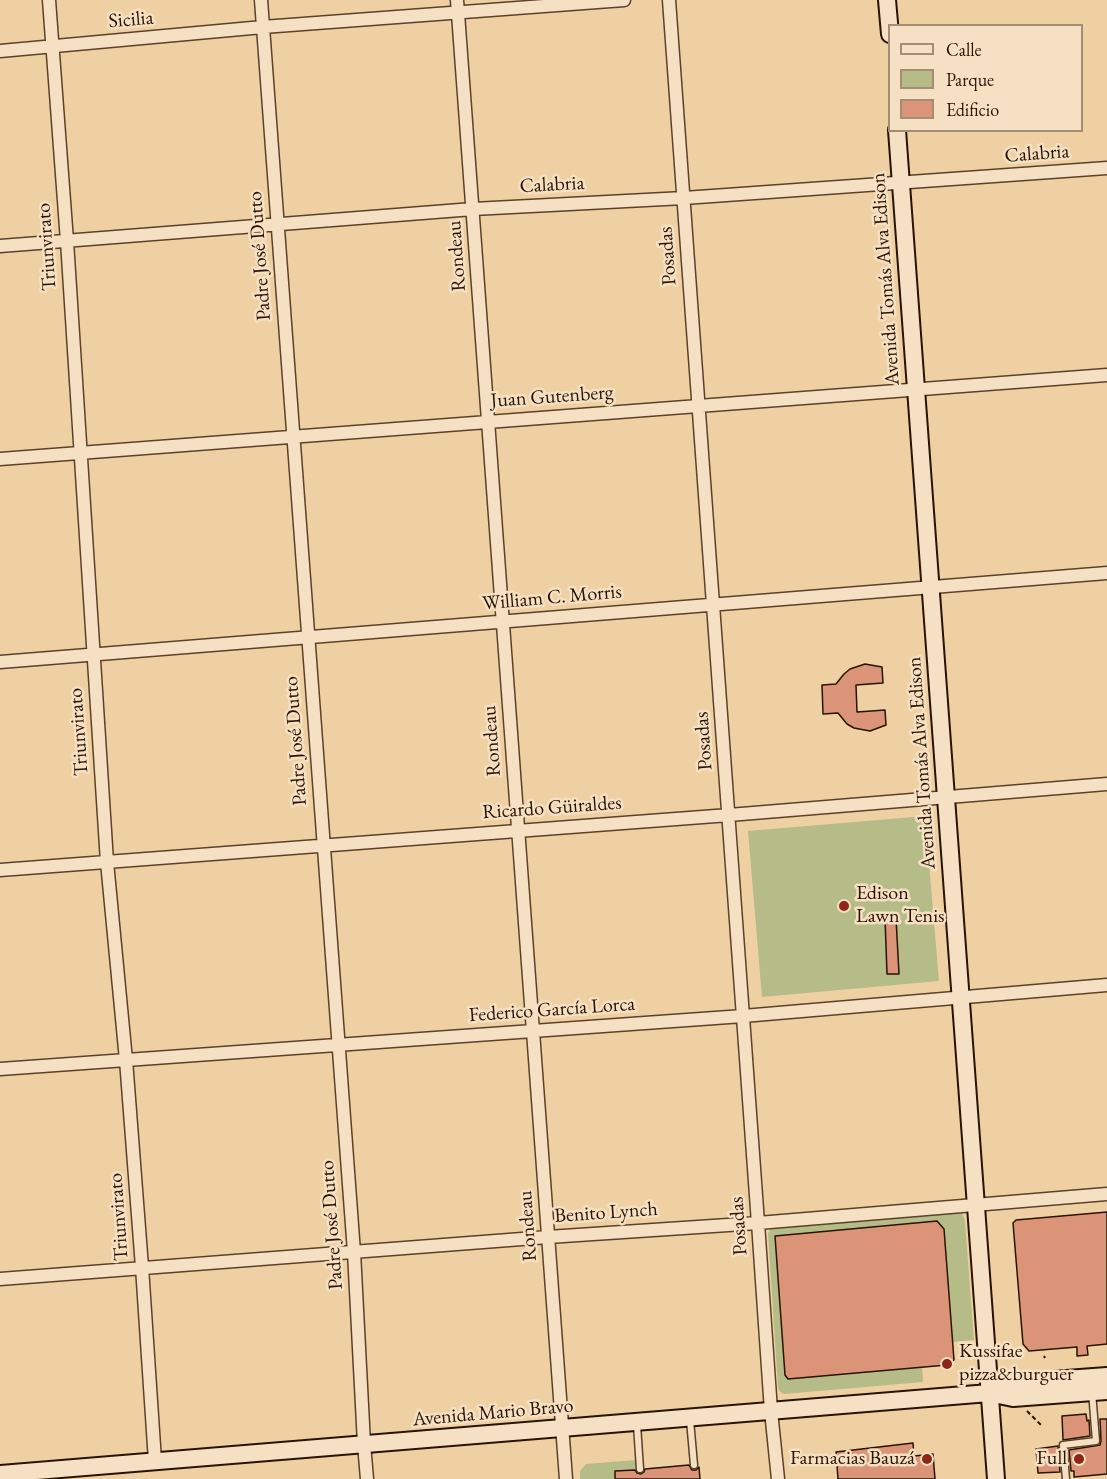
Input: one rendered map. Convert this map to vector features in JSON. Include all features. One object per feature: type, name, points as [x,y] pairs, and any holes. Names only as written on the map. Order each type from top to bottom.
[{"type":"main road","points":[[887,0],[889,24]]},
{"type":"main road","name":"Avenida Tomás Alva Edison","points":[[897,132],[996,1479]]},
{"type":"main road","name":"Avenida Mario Bravo","points":[[989,1393],[1012,1383],[1107,1376]]},
{"type":"main road","name":"Avenida Mario Bravo","points":[[0,1474],[47,1474],[155,1461],[989,1393],[1013,1398],[1099,1391]]},
{"type":"street","name":"Triunvirato","points":[[49,0],[107,862],[126,1060],[155,1461]]},
{"type":"street","name":"Padre José Dutto","points":[[261,0],[354,1252],[367,1479]]},
{"type":"street","name":"Sicilia","points":[[0,51],[263,27],[458,6],[624,0]]},
{"type":"street","name":"Posadas","points":[[669,0],[771,1411],[778,1479]]},
{"type":"street","name":"Rondeau","points":[[458,6],[566,1479]]},
{"type":"street","name":"Calabria","points":[[0,246],[473,208],[684,198],[1107,168]]},
{"type":"street","name":"Juan Gutenberg","points":[[0,459],[1107,375]]},
{"type":"street","name":"William C. Morris","points":[[0,662],[1107,573]]},
{"type":"street","name":"Ricardo Güiraldes","points":[[0,870],[1107,784]]},
{"type":"street","name":"Federico García Lorca","points":[[0,1070],[743,1016],[1107,985]]},
{"type":"street","name":"Benito Lynch","points":[[0,1279],[758,1223],[1107,1194]]},
{"type":"lane","points":[[1066,1479],[1064,1445],[1096,1441],[1099,1391]]},
{"type":"lane","points":[[690,1418],[694,1464]]},
{"type":"lane","points":[[637,1422],[640,1469]]},
{"type":"path","points":[[1017,1357],[1019,1353]]},
{"type":"path","points":[[1027,1410],[1042,1426]]},
{"type":"green space","name":"Edison Lawn Tenis","points":[[925,816],[939,981],[762,997],[748,831]]},
{"type":"green space","points":[[958,1211],[963,1215],[965,1221],[974,1340],[952,1342],[944,1229],[937,1221],[775,1236],[785,1375],[788,1378],[922,1367],[923,1382],[784,1394],[780,1392],[768,1233],[772,1227]]},
{"type":"green space","points":[[636,1460],[638,1479],[580,1479],[580,1471],[586,1464]]},
{"type":"building","points":[[865,664],[882,667],[883,683],[856,685],[857,712],[885,710],[886,725],[870,731],[854,728],[847,724],[838,713],[823,714],[822,685],[836,684],[850,669]]},
{"type":"building","points":[[885,918],[896,918],[899,974],[887,974]]},
{"type":"building","points":[[1107,1212],[1107,1344],[1087,1346],[1088,1355],[1077,1356],[1077,1347],[1029,1351],[1023,1344],[1013,1223],[1016,1220]]},
{"type":"building","points":[[937,1221],[944,1229],[954,1360],[947,1365],[788,1379],[785,1375],[775,1236]]},
{"type":"building","points":[[1086,1414],[1087,1421],[1089,1420],[1090,1436],[1063,1440],[1062,1416]]},
{"type":"building","points":[[1100,1419],[1107,1419],[1107,1474],[1074,1477],[1074,1471],[1071,1471],[1069,1450],[1100,1445]]},
{"type":"building","points":[[913,1443],[914,1456],[933,1454],[935,1479],[838,1479],[836,1452]]},
{"type":"building","points":[[1058,1446],[1060,1472],[1038,1473],[1036,1449]]},
{"type":"building","points":[[689,1465],[692,1470],[699,1467],[700,1479],[615,1479],[615,1471],[635,1470],[641,1474],[645,1469]]},
{"type":"place","name":"Edison Lawn Tenis","points":[[844,906]]},
{"type":"place","name":"Kussifae pizza&burguer","points":[[947,1364]]},
{"type":"place","name":"Farmacias Bauzá","points":[[927,1459]]},
{"type":"place","name":"Full","points":[[1079,1459]]}]
